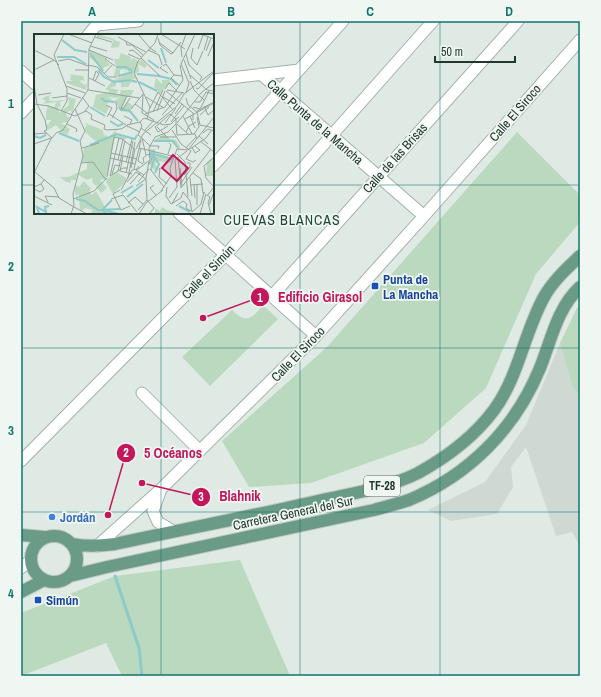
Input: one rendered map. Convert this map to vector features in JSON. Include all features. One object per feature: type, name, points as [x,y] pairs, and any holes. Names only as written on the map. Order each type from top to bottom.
[{"type":"main road","name":"Carretera General del Sur","points":[[73,544],[82,546],[97,546],[115,544],[173,531],[256,516],[391,484],[416,474],[444,458],[474,432],[494,409],[514,375],[545,296],[563,272],[580,256]]},
{"type":"main road","name":"Carretera General del Sur","points":[[70,576],[374,510],[408,500],[440,485],[480,455],[499,436],[521,406],[540,369],[560,314],[580,287]]},
{"type":"main road","name":"TF-28","points":[[21,535],[44,538],[56,535],[73,544]]},
{"type":"main road","points":[[44,538],[36,544],[31,554],[31,560],[35,571],[44,580]]},
{"type":"main road","points":[[70,576],[75,571],[78,557],[73,544]]},
{"type":"main road","name":"TF-28","points":[[21,592],[44,580],[58,582],[70,576]]},
{"type":"street","points":[[89,34],[98,23],[138,21]]},
{"type":"street","points":[[214,165],[343,21]]},
{"type":"street","name":"Calle el Simún","points":[[21,461],[226,255],[433,21]]},
{"type":"street","name":"Calle de las Brisas","points":[[272,296],[518,21]]},
{"type":"street","name":"Calle El Siroco","points":[[97,546],[162,488],[316,336],[580,40]]},
{"type":"street","name":"Calle Punta de la Mancha","points":[[214,80],[299,70]]},
{"type":"street","points":[[21,71],[34,83]]},
{"type":"street","name":"Calle Punta de la Mancha","points":[[261,74],[424,216]]},
{"type":"street","points":[[21,113],[34,99]]},
{"type":"street","points":[[180,214],[316,336]]},
{"type":"street","points":[[142,393],[200,451]]},
{"type":"street","points":[[162,488],[153,511],[158,522],[173,531]]},
{"type":"street","points":[[21,568],[31,560]]},
{"type":"shaded area","points":[[560,343],[572,385],[580,397],[580,546],[572,532],[556,536],[526,447],[511,467],[513,487],[497,514],[451,521],[428,510],[485,482],[526,425]]},
{"type":"green space","points":[[517,132],[580,195],[580,222],[536,274],[486,388],[424,443],[311,483],[249,487],[222,441],[327,347]]},
{"type":"green space","points":[[263,305],[278,319],[210,386],[182,357],[232,310],[241,317],[249,318]]},
{"type":"green space","points":[[580,305],[580,397],[572,385],[560,343],[577,308]]},
{"type":"green space","points":[[240,560],[290,676],[122,676],[106,643],[21,676],[21,613],[115,576]]},
{"type":"waterway","points":[[115,576],[139,648],[142,676]]},
{"type":"place","name":"Punta de La Mancha","points":[[375,286]]},
{"type":"place","name":"Edificio Girasol","points":[[203,318]]},
{"type":"place","name":"Blahnik","points":[[142,483]]},
{"type":"place","name":"5 Océanos","points":[[108,515]]},
{"type":"place","name":"Jordán","points":[[52,517]]},
{"type":"place","name":"Simún","points":[[38,600]]},
{"type":"district","name":"CUEVAS BLANCAS","points":[[282,220]]}]
